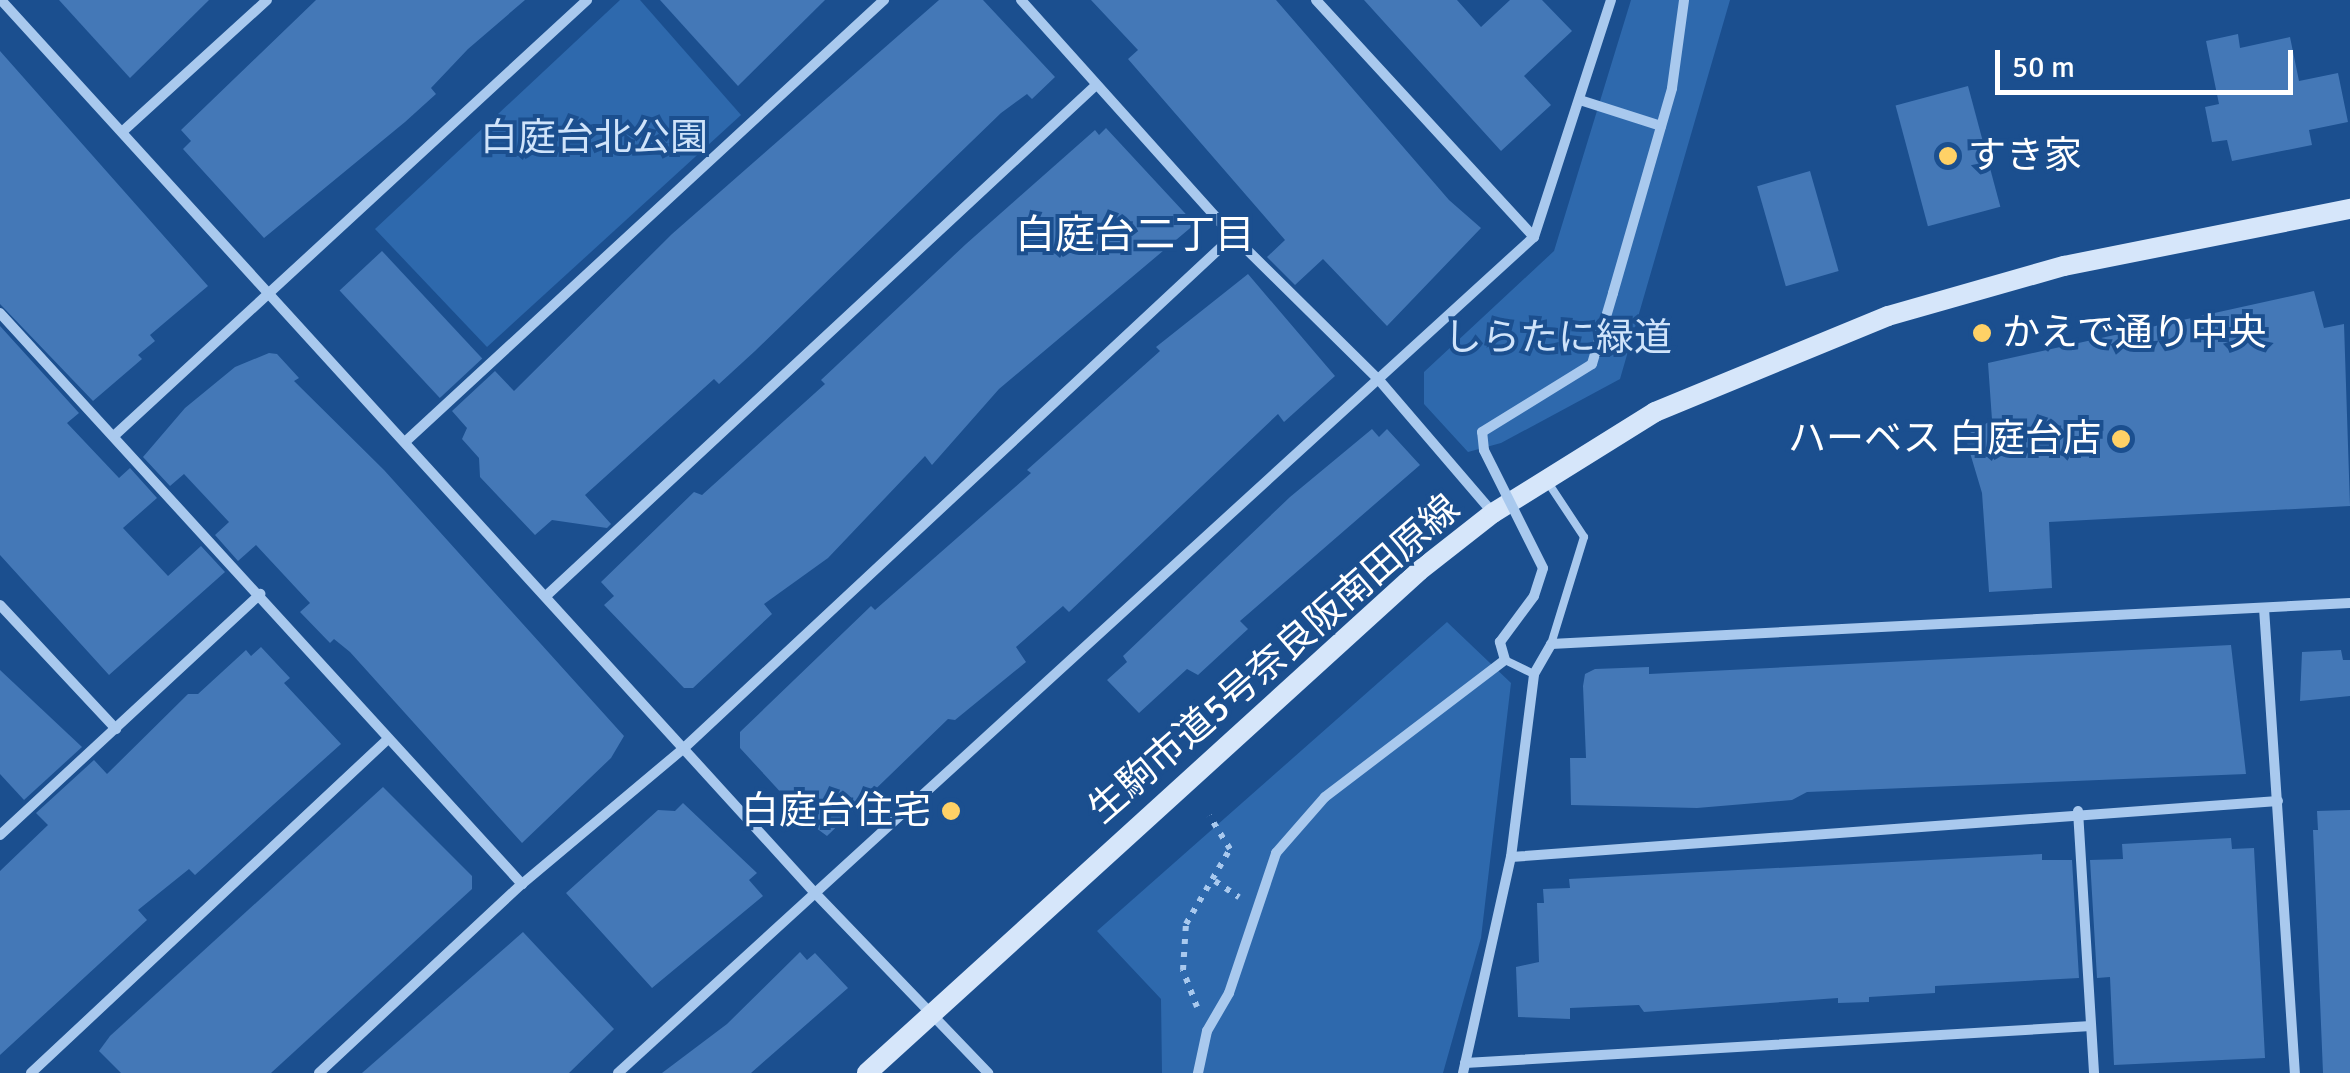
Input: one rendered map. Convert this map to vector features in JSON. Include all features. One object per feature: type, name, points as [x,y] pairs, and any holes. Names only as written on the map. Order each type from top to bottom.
[{"type":"street","points":[[1,0],[815,893],[936,1013],[988,1073]]},
{"type":"street","points":[[122,132],[268,0]]},
{"type":"street","points":[[114,435],[265,292],[587,0]]},
{"type":"street","points":[[405,442],[884,0]]},
{"type":"street","points":[[1021,0],[1233,236],[1379,380],[1493,513]]},
{"type":"street","points":[[1316,0],[1534,237]]},
{"type":"street","points":[[618,1073],[1534,237],[1583,102],[1611,0]]},
{"type":"street","points":[[1198,1073],[1212,1021],[1230,994],[1276,853],[1325,797],[1505,660],[1500,642],[1534,596],[1542,568],[1484,450],[1482,432],[1592,364],[1662,126],[1684,0]]},
{"type":"street","points":[[546,596],[1096,85]]},
{"type":"street","points":[[1583,102],[1662,126]]},
{"type":"street","name":"生駒市道5号奈良阪南田原線","points":[[867,1073],[1297,678],[1493,513],[1655,412],[1888,316],[2064,266],[2350,209]]},
{"type":"street","points":[[319,1073],[522,884],[684,748],[1233,236]]},
{"type":"street","points":[[0,313],[522,884]]},
{"type":"street","points":[[0,835],[260,594]]},
{"type":"street","points":[[2091,1026],[1464,1068],[1511,858],[1534,674],[1551,644],[2350,603]]},
{"type":"street","points":[[0,605],[116,729]]},
{"type":"street","points":[[2264,608],[2295,1073]]},
{"type":"street","points":[[31,1073],[388,739]]},
{"type":"street","points":[[1511,858],[2078,812],[2278,801]]},
{"type":"street","points":[[2078,812],[2094,1073]]},
{"type":"lane","points":[[1547,482],[1584,536],[1551,644]]},
{"type":"lane","points":[[1505,660],[1534,674]]},
{"type":"path","points":[[1209,816],[1230,849],[1186,924],[1183,970],[1192,1002],[1212,1021]]},
{"type":"green space","name":"白庭台北公園","points":[[620,0],[640,0],[741,115],[487,347],[375,229]]},
{"type":"green space","name":"しらたに緑道","points":[[1631,0],[1730,0],[1620,379],[1501,443],[1468,452],[1424,404],[1424,372],[1554,251]]},
{"type":"green space","points":[[1447,622],[1511,683],[1481,938],[1443,1073],[1162,1073],[1161,999],[1097,931]]},
{"type":"building","points":[[59,0],[209,0],[130,78]]},
{"type":"building","points":[[316,0],[525,0],[468,49],[431,88],[436,94],[264,238],[183,149],[191,141],[181,130]]},
{"type":"building","points":[[660,0],[825,0],[738,86]]},
{"type":"building","points":[[939,0],[983,0],[1055,77],[1032,99],[1027,94],[1001,113],[755,351],[719,384],[714,379],[585,495],[611,524],[607,528],[552,520],[535,535],[480,477],[479,458],[462,439],[467,428],[452,411],[495,371],[514,391],[672,234]]},
{"type":"building","points":[[1091,0],[1276,0],[1449,200],[1481,228],[1387,326],[1323,259],[1295,285],[1267,257],[1285,240],[1128,59],[1138,50]]},
{"type":"building","points":[[1364,0],[1457,0],[1481,27],[1510,0],[1542,0],[1572,31],[1524,76],[1551,105],[1501,151]]},
{"type":"building","points":[[2238,34],[2240,48],[2290,37],[2299,81],[2338,73],[2348,122],[2309,130],[2312,145],[2232,161],[2227,140],[2212,142],[2205,107],[2219,104],[2206,41]]},
{"type":"building","points":[[0,51],[208,286],[150,335],[155,341],[138,355],[142,359],[93,401],[0,304]]},
{"type":"building","name":"すき家","points":[[1968,86],[2000,207],[1928,226],[1896,105]]},
{"type":"building","points":[[1106,128],[1195,224],[999,389],[932,465],[925,456],[828,558],[764,604],[772,614],[693,688],[684,688],[604,605],[614,596],[601,582],[694,492],[702,495],[825,384],[821,380],[966,244],[1095,130],[1099,135]]},
{"type":"building","points":[[1810,171],[1839,271],[1786,286],[1757,186]]},
{"type":"building","points":[[382,251],[482,359],[440,398],[340,291]]},
{"type":"building","points":[[1248,274],[1335,376],[1284,422],[1278,414],[1069,612],[1063,606],[1016,647],[1026,662],[955,720],[948,719],[827,836],[808,822],[740,748],[740,732],[871,606],[875,610],[1031,473],[1027,470],[1160,351],[1156,347]]},
{"type":"building","points":[[2314,291],[2324,328],[2344,324],[2350,506],[2049,522],[2052,588],[1989,592],[1982,493],[1965,436],[1992,420],[1988,363]]},
{"type":"building","points":[[0,326],[79,413],[67,423],[119,478],[130,468],[157,498],[123,528],[168,576],[201,546],[225,572],[109,675],[0,555]]},
{"type":"building","points":[[269,353],[277,354],[299,378],[294,381],[384,470],[624,736],[611,758],[522,843],[350,652],[334,639],[330,643],[300,612],[310,603],[256,545],[238,561],[215,535],[229,522],[184,474],[170,486],[143,457],[185,408],[235,367]]},
{"type":"building","points":[[1372,429],[1379,437],[1387,429],[1420,465],[1240,621],[1248,629],[1198,675],[1187,669],[1139,713],[1107,680],[1127,662],[1123,656],[1290,497]]},
{"type":"building","points":[[2231,645],[2246,774],[1807,792],[1792,800],[1697,808],[1571,805],[1570,758],[1586,758],[1583,686],[1585,674],[1595,669],[1649,667],[1649,674]]},
{"type":"building","points":[[261,647],[290,678],[284,683],[341,744],[195,875],[189,869],[138,910],[147,920],[0,1055],[0,871],[48,825],[36,813],[94,760],[107,774],[188,694],[198,694],[246,650],[251,656]]},
{"type":"building","points":[[2341,650],[2343,660],[2350,660],[2350,696],[2300,701],[2302,652]]},
{"type":"building","points":[[0,670],[82,747],[24,800],[0,774]]},
{"type":"building","points":[[383,787],[472,876],[472,889],[271,1073],[121,1073],[99,1051],[110,1036]]},
{"type":"building","points":[[683,803],[757,873],[749,880],[763,896],[652,988],[566,893],[658,810],[675,811]]},
{"type":"building","points":[[2350,810],[2350,1073],[2323,1073],[2313,830],[2318,830],[2317,811]]},
{"type":"building","points":[[2231,838],[2232,849],[2254,848],[2265,1058],[2114,1065],[2110,977],[2097,978],[2090,860],[2123,859],[2122,844]]},
{"type":"building","points":[[2042,854],[2042,860],[2072,860],[2079,978],[1935,986],[1935,993],[1869,997],[1869,1002],[1838,1003],[1838,998],[1644,1012],[1639,1005],[1570,1008],[1570,1019],[1518,1017],[1516,967],[1539,962],[1537,903],[1544,903],[1543,889],[1570,888],[1569,879]]},
{"type":"building","points":[[523,932],[614,1029],[569,1073],[362,1073]]},
{"type":"building","points":[[800,952],[807,960],[815,953],[848,988],[751,1073],[662,1073],[727,1024]]},
{"type":"place","name":"すき家","points":[[1948,156]]},
{"type":"place","name":"かえで通り中央","points":[[1982,333]]},
{"type":"place","name":"ハーベス 白庭台店","points":[[2121,439]]},
{"type":"place","name":"白庭台住宅","points":[[951,811]]},
{"type":"district","name":"白庭台二丁目","points":[[1135,235]]}]
